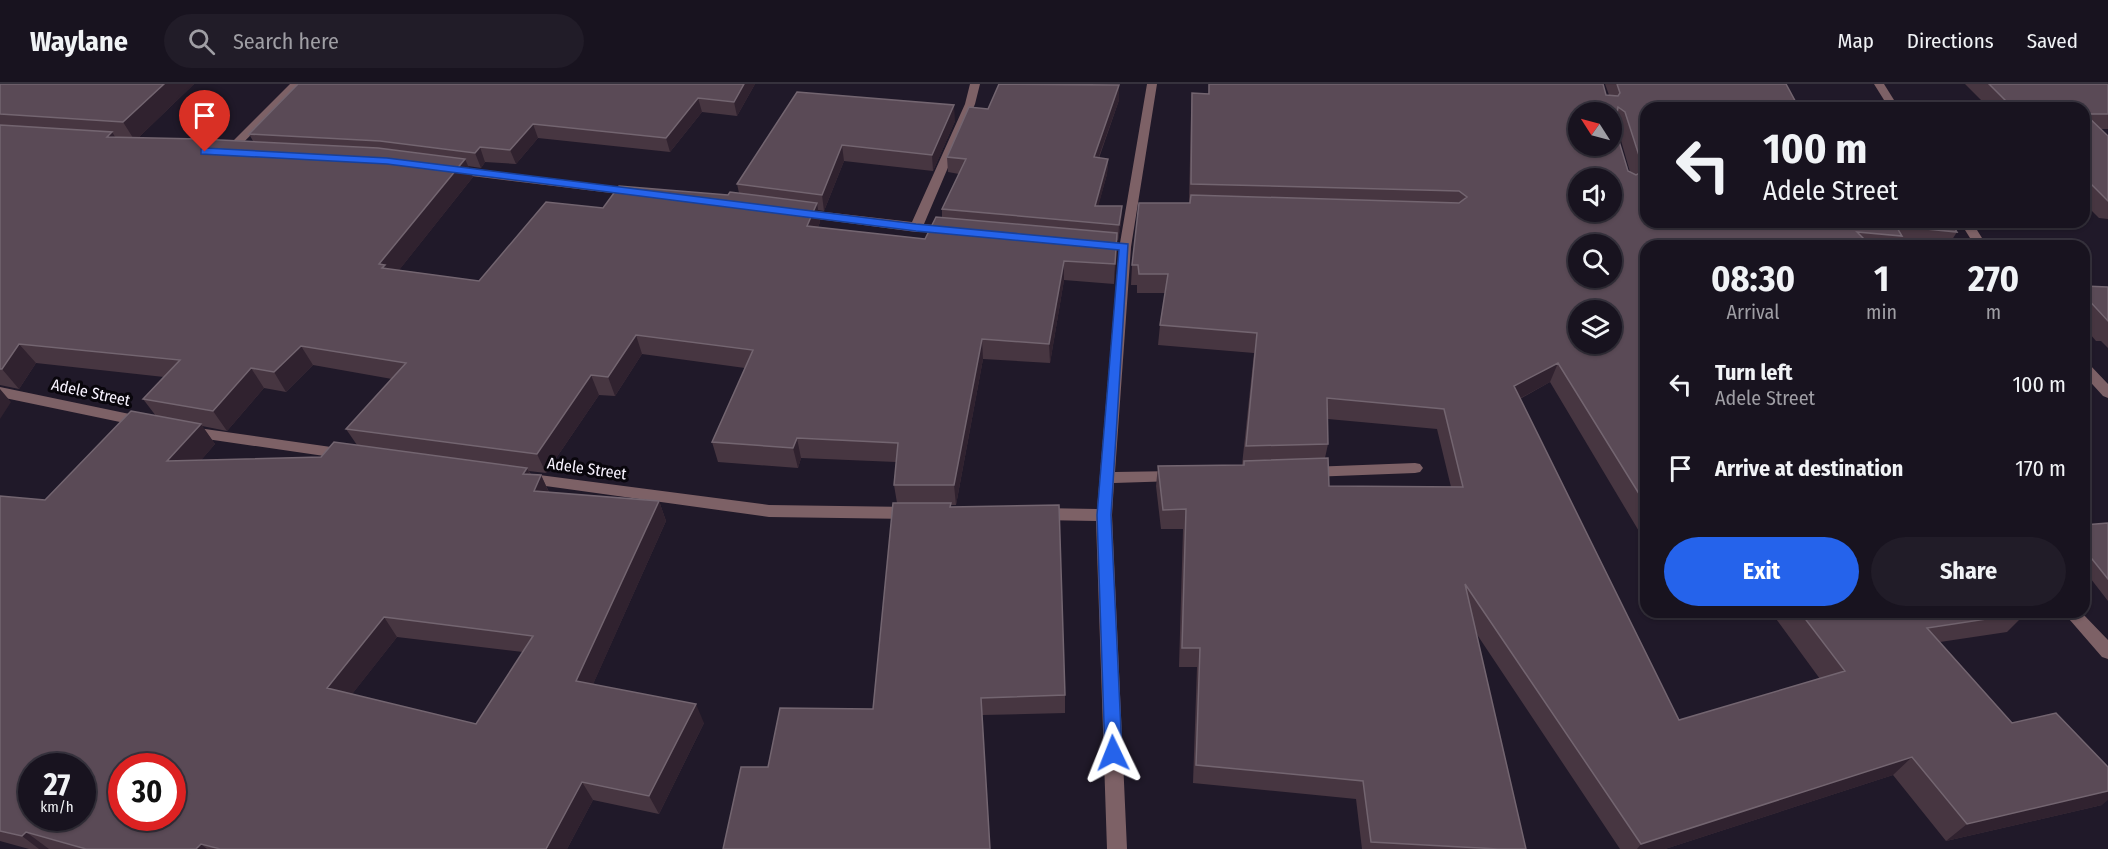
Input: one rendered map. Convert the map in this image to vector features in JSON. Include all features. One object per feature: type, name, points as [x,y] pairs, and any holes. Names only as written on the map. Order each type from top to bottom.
[{"type":"street","points":[[247,154],[221,153],[296,84]]},
{"type":"street","points":[[916,228],[970,104],[975,84]]},
{"type":"street","points":[[1117,849],[1104,515],[1125,247],[1136,207],[1152,84]]},
{"type":"street","points":[[1879,84],[1890,102]]},
{"type":"street","points":[[439,169],[647,195]]},
{"type":"street","points":[[787,212],[962,232]]},
{"type":"street","points":[[1090,243],[1125,247]]},
{"type":"street","points":[[2090,374],[2108,393]]},
{"type":"street","name":"Adele Street","points":[[0,392],[156,424]]},
{"type":"street","points":[[180,429],[357,455]]},
{"type":"street","points":[[1296,472],[1415,468]]},
{"type":"street","points":[[1107,478],[1190,475]]},
{"type":"street","name":"Adele Street","points":[[511,476],[769,511],[925,513]]},
{"type":"street","points":[[1020,514],[1104,515]]},
{"type":"street","points":[[2077,618],[2108,652]]},
{"type":"building","points":[[0,84],[164,84],[123,122],[0,114]]},
{"type":"building","points":[[298,84],[744,84],[734,102],[698,98],[666,138],[533,124],[510,150],[480,147],[475,153],[380,141],[249,134]]},
{"type":"building","points":[[999,84],[1119,85],[1094,157],[1108,159],[1095,206],[1122,206],[1119,225],[942,209],[966,159],[947,157],[969,107],[988,109]]},
{"type":"building","points":[[1209,84],[1603,84],[1606,95],[1618,96],[1620,93],[1617,84],[1786,84],[1796,102],[1640,102],[1640,159],[1625,112],[1622,110],[1622,102],[1568,102],[1568,156],[1622,156],[1622,151],[1628,171],[1636,175],[1640,173],[1640,228],[1897,228],[1902,236],[1857,232],[1865,240],[1640,240],[1640,495],[1558,363],[1514,386],[1679,720],[1845,671],[1805,618],[1993,618],[1927,628],[2012,723],[2056,713],[2108,767],[2108,791],[1967,824],[1912,757],[1641,844],[1465,584],[1526,849],[1371,842],[1363,781],[1196,765],[1200,648],[1182,648],[1186,509],[1163,510],[1158,466],[1244,465],[1244,461],[1328,458],[1329,486],[1463,487],[1444,409],[1327,398],[1328,444],[1246,446],[1257,333],[1160,325],[1168,274],[1139,274],[1138,265],[1132,265],[1139,203],[1190,203],[1191,195],[1459,203],[1467,197],[1459,191],[1191,184],[1192,93],[1209,94]]},
{"type":"building","points":[[1989,84],[2108,84],[2108,114],[2090,114],[2090,102],[2007,102]]},
{"type":"building","points":[[797,92],[954,105],[932,155],[842,145],[822,195],[737,184]]},
{"type":"building","points":[[2090,119],[2108,136],[2108,201],[2090,183]]},
{"type":"building","points":[[0,125],[112,132],[107,137],[378,148],[465,159],[379,264],[385,265],[382,268],[479,281],[546,202],[603,208],[619,186],[728,195],[730,192],[817,203],[807,226],[925,239],[936,217],[1117,233],[1115,264],[1064,261],[1049,344],[982,339],[954,485],[894,485],[898,443],[797,438],[793,448],[712,442],[753,350],[636,335],[608,377],[591,375],[537,454],[346,429],[406,363],[301,346],[274,372],[251,368],[213,411],[143,399],[180,360],[19,344],[0,369]]},
{"type":"building","points":[[1916,228],[1955,228],[1957,232]]},
{"type":"building","points":[[2090,286],[2108,287],[2108,321],[2090,302]]},
{"type":"building","points":[[131,411],[201,424],[167,461],[321,457],[334,442],[527,468],[523,474],[541,475],[534,491],[659,501],[576,681],[696,704],[649,796],[582,782],[546,849],[220,849],[201,844],[196,849],[86,849],[26,832],[22,836],[0,831],[0,496],[45,500]],"holes":[[[384,617],[533,636],[476,724],[327,688]]]},
{"type":"building","points":[[893,503],[951,503],[950,507],[1059,505],[1065,695],[981,698],[990,849],[723,849],[741,767],[768,767],[780,708],[873,709]]},
{"type":"building","points":[[2108,523],[2108,579],[2090,556],[2090,524]]},
{"type":"route","points":[[205,152],[387,161],[916,228],[1125,247],[1104,515],[1113,753]]}]
